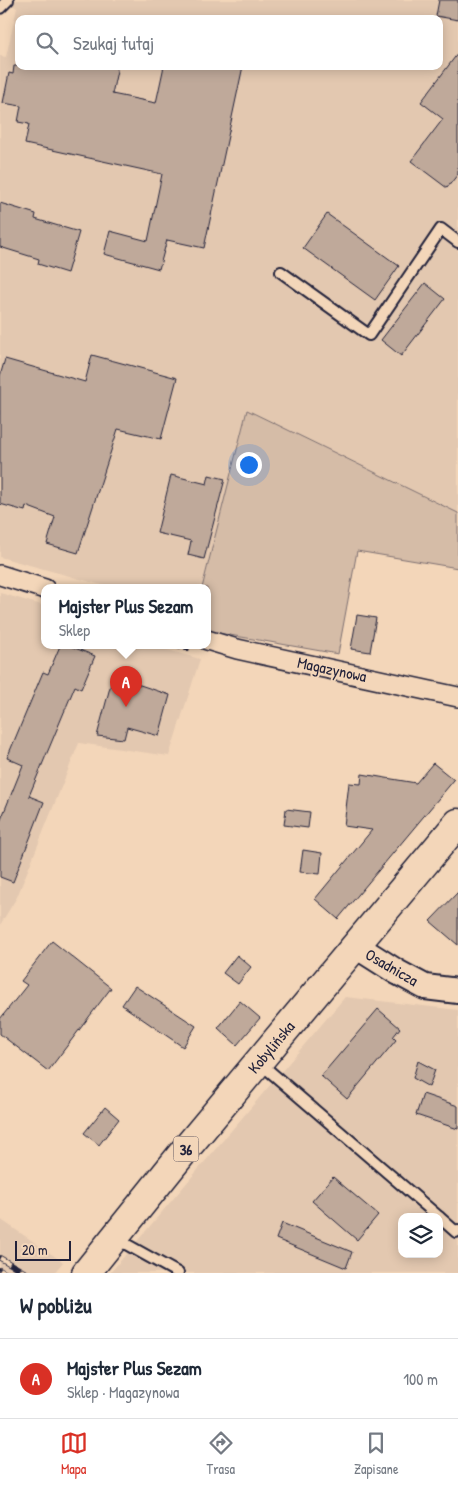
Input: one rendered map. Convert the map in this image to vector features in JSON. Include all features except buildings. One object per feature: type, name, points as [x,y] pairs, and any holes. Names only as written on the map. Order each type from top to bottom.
[{"type":"main road","name":"Kobylińska","points":[[86,1273],[458,822]]},
{"type":"street","points":[[0,575],[41,588]]},
{"type":"street","name":"Magazynowa","points":[[211,641],[238,649],[458,697]]},
{"type":"street","name":"Osadnicza","points":[[356,946],[397,972],[425,986],[458,990]]},
{"type":"lane","points":[[0,8],[8,0]]},
{"type":"lane","points":[[281,272],[369,335],[441,229],[458,242]]},
{"type":"lane","points":[[259,1062],[434,1213]]},
{"type":"lane","points":[[443,1220],[457,1232]]},
{"type":"lane","points":[[114,1237],[178,1273]]},
{"type":"shaded area","points":[[5,0],[458,0],[458,513],[247,410],[203,584],[98,584],[0,557],[0,56],[6,57],[15,17],[15,70],[443,70],[443,15],[15,15],[17,8]]},
{"type":"shaded area","points":[[247,410],[458,513],[458,568],[357,551],[338,654],[211,632],[211,584],[203,584]]},
{"type":"shaded area","points":[[0,593],[41,605],[41,649],[164,649],[200,659],[169,756],[79,743],[17,897],[0,925]]},
{"type":"shaded area","points":[[345,997],[458,1010],[458,1273],[110,1273]]},
{"type":"shaded area","points":[[0,1219],[63,1262],[54,1273],[0,1273]]},
{"type":"railway","points":[[0,1258],[26,1273]]},
{"type":"railway","points":[[0,1270],[5,1273]]},
{"type":"place","name":"Majster Plus Sezam","points":[[126,707]]}]
